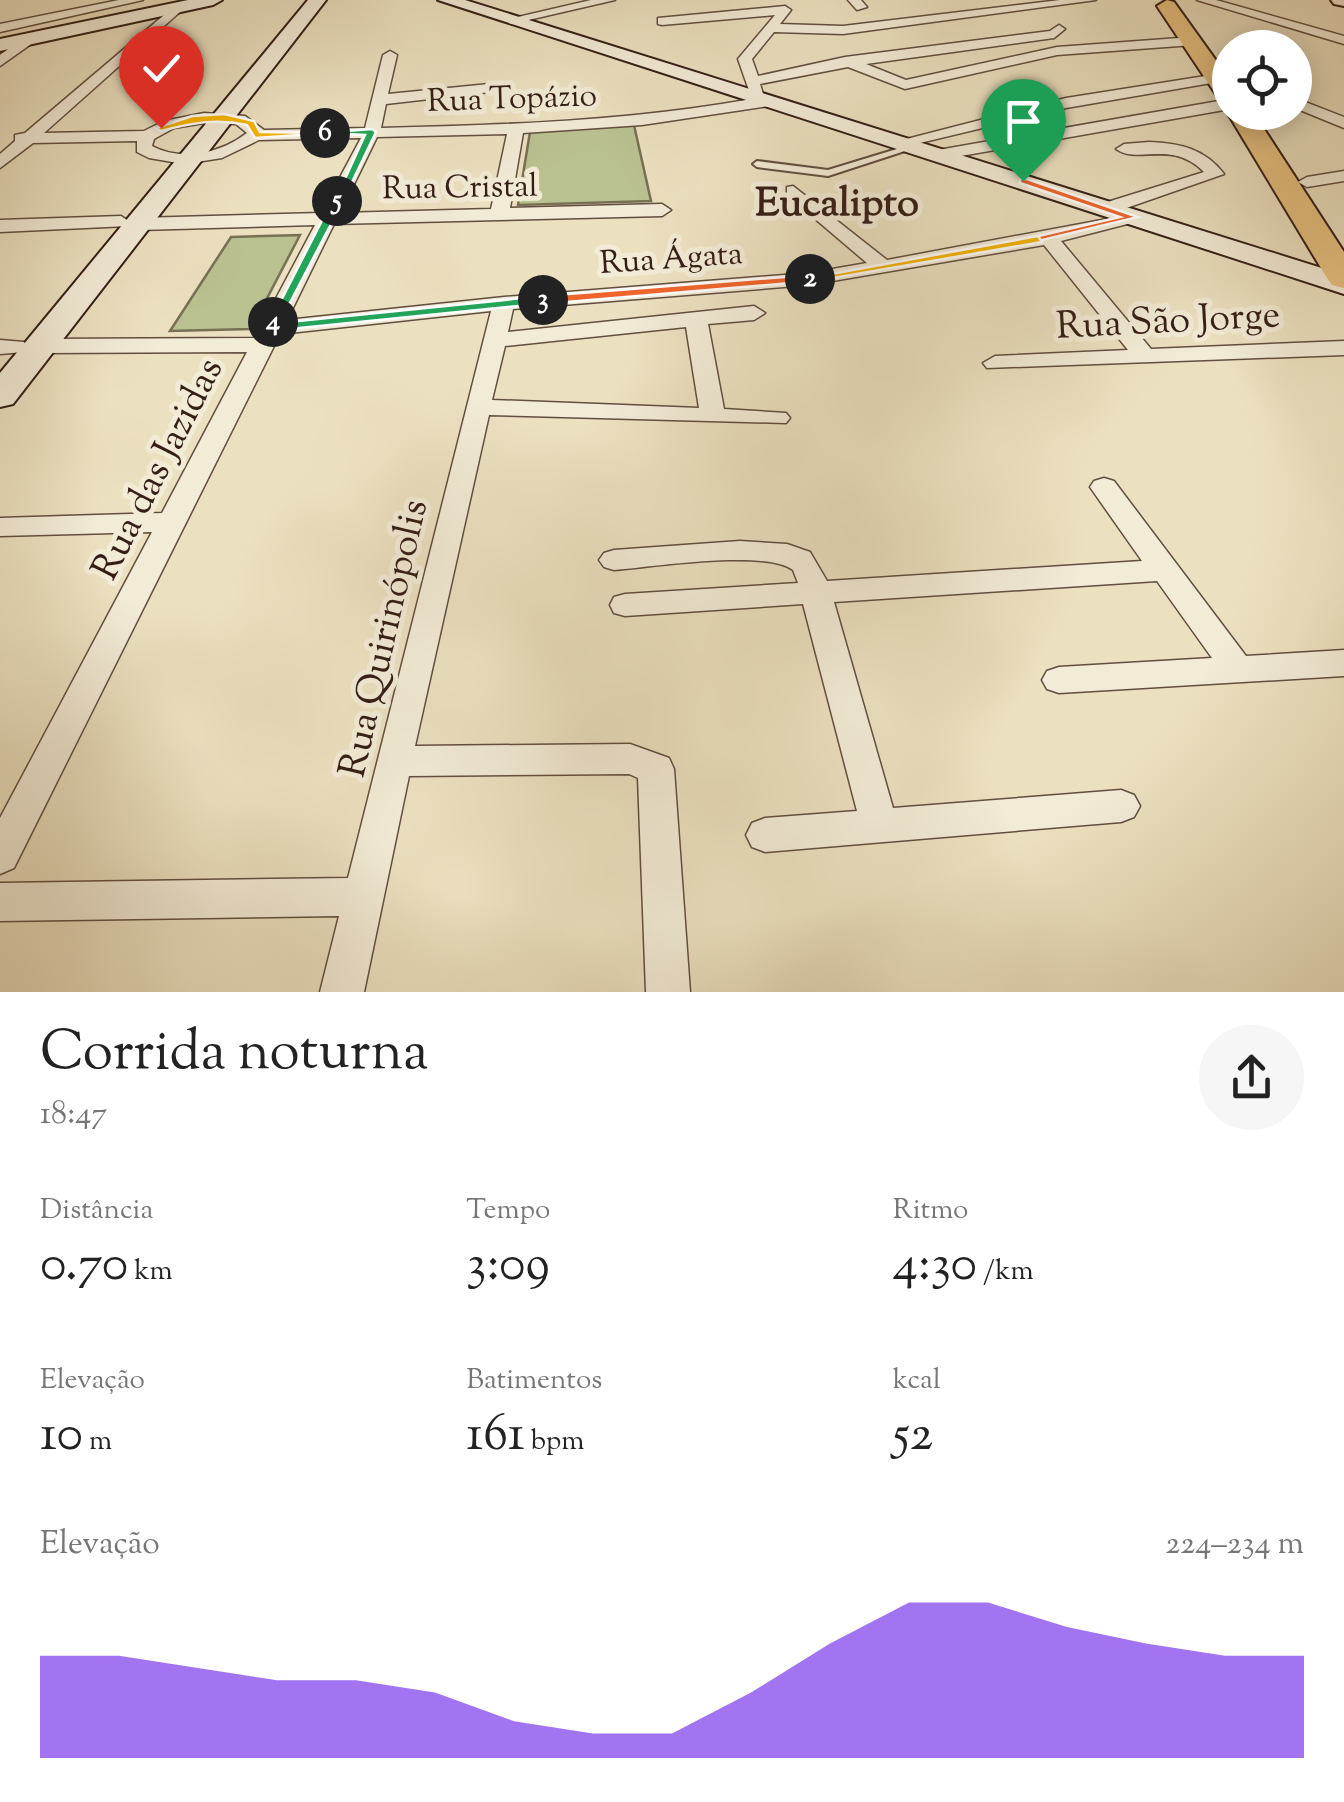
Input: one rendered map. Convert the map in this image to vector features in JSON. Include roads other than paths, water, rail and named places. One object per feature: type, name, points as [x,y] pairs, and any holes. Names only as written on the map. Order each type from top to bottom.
[{"type":"main road","points":[[1158,4],[1202,1],[1196,22],[1212,53]]},
{"type":"main road","points":[[1158,4],[1212,64]]},
{"type":"main road","points":[[1251,130],[1344,282]]},
{"type":"main road","points":[[1272,130],[1307,182],[1344,226]]},
{"type":"street","points":[[57,0],[104,24]]},
{"type":"street","points":[[0,28],[137,0]]},
{"type":"street","points":[[0,45],[212,0]]},
{"type":"street","points":[[448,0],[760,93],[906,145],[1344,282]]},
{"type":"street","points":[[510,20],[609,0]]},
{"type":"street","points":[[999,0],[1016,8]]},
{"type":"street","points":[[771,28],[843,30],[1090,0]]},
{"type":"street","points":[[1202,1],[1344,40]]},
{"type":"street","points":[[0,396],[14,352],[130,223],[307,5]]},
{"type":"street","points":[[760,93],[745,59],[789,5]]},
{"type":"street","points":[[662,21],[789,5]]},
{"type":"street","points":[[0,163],[177,8]]},
{"type":"street","name":"Rua Topázio","points":[[255,135],[667,118],[760,93],[845,61],[951,50],[1054,34],[1059,30],[1016,8]]},
{"type":"street","points":[[1276,20],[1291,31],[1344,48]]},
{"type":"street","points":[[0,62],[34,38]]},
{"type":"street","points":[[845,61],[906,86],[1048,52],[1193,41]]},
{"type":"street","name":"Rua das Jazidas","points":[[0,854],[372,132],[390,54]]},
{"type":"street","points":[[906,145],[1066,103],[1212,83]]},
{"type":"street","points":[[378,100],[499,87]]},
{"type":"street","points":[[938,155],[1212,107]]},
{"type":"street","points":[[1312,111],[1344,124]]},
{"type":"street","points":[[0,138],[147,136],[170,124],[214,118],[250,123],[256,128],[255,135],[232,150],[182,158],[148,152],[143,148],[147,136]]},
{"type":"street","points":[[499,215],[516,127]]},
{"type":"street","points":[[1108,208],[1215,174],[1202,161],[1177,148],[1124,149]]},
{"type":"street","points":[[1307,182],[1344,176]]},
{"type":"street","points":[[793,191],[884,267]]},
{"type":"street","name":"Rua Cristal","points":[[0,226],[662,210]]},
{"type":"street","name":"Rua Ágata","points":[[14,352],[266,336],[504,304],[809,279],[1049,238],[1132,217]]},
{"type":"street","points":[[1049,238],[1146,358]]},
{"type":"street","name":"Rua Quirinópolis","points":[[342,992],[504,304]]},
{"type":"street","points":[[493,340],[754,313]]},
{"type":"street","points":[[696,319],[714,415]]},
{"type":"street","name":"Rua São Jorge","points":[[995,364],[1344,348]]},
{"type":"street","points":[[478,407],[778,418]]},
{"type":"street","points":[[1104,488],[1238,670]]},
{"type":"street","points":[[0,527],[171,522]]},
{"type":"street","points":[[614,560],[784,551],[806,565],[880,827]]},
{"type":"street","points":[[625,605],[1162,570]]},
{"type":"street","points":[[1059,680],[1344,663]]},
{"type":"street","points":[[396,761],[630,758],[651,764],[658,774],[668,992]]},
{"type":"street","points":[[765,835],[1121,806]]},
{"type":"street","points":[[0,902],[363,897]]},
{"type":"lane","points":[[757,164],[828,173],[906,145]]},
{"type":"district","name":"Eucalipto","points":[[837,201]]}]
